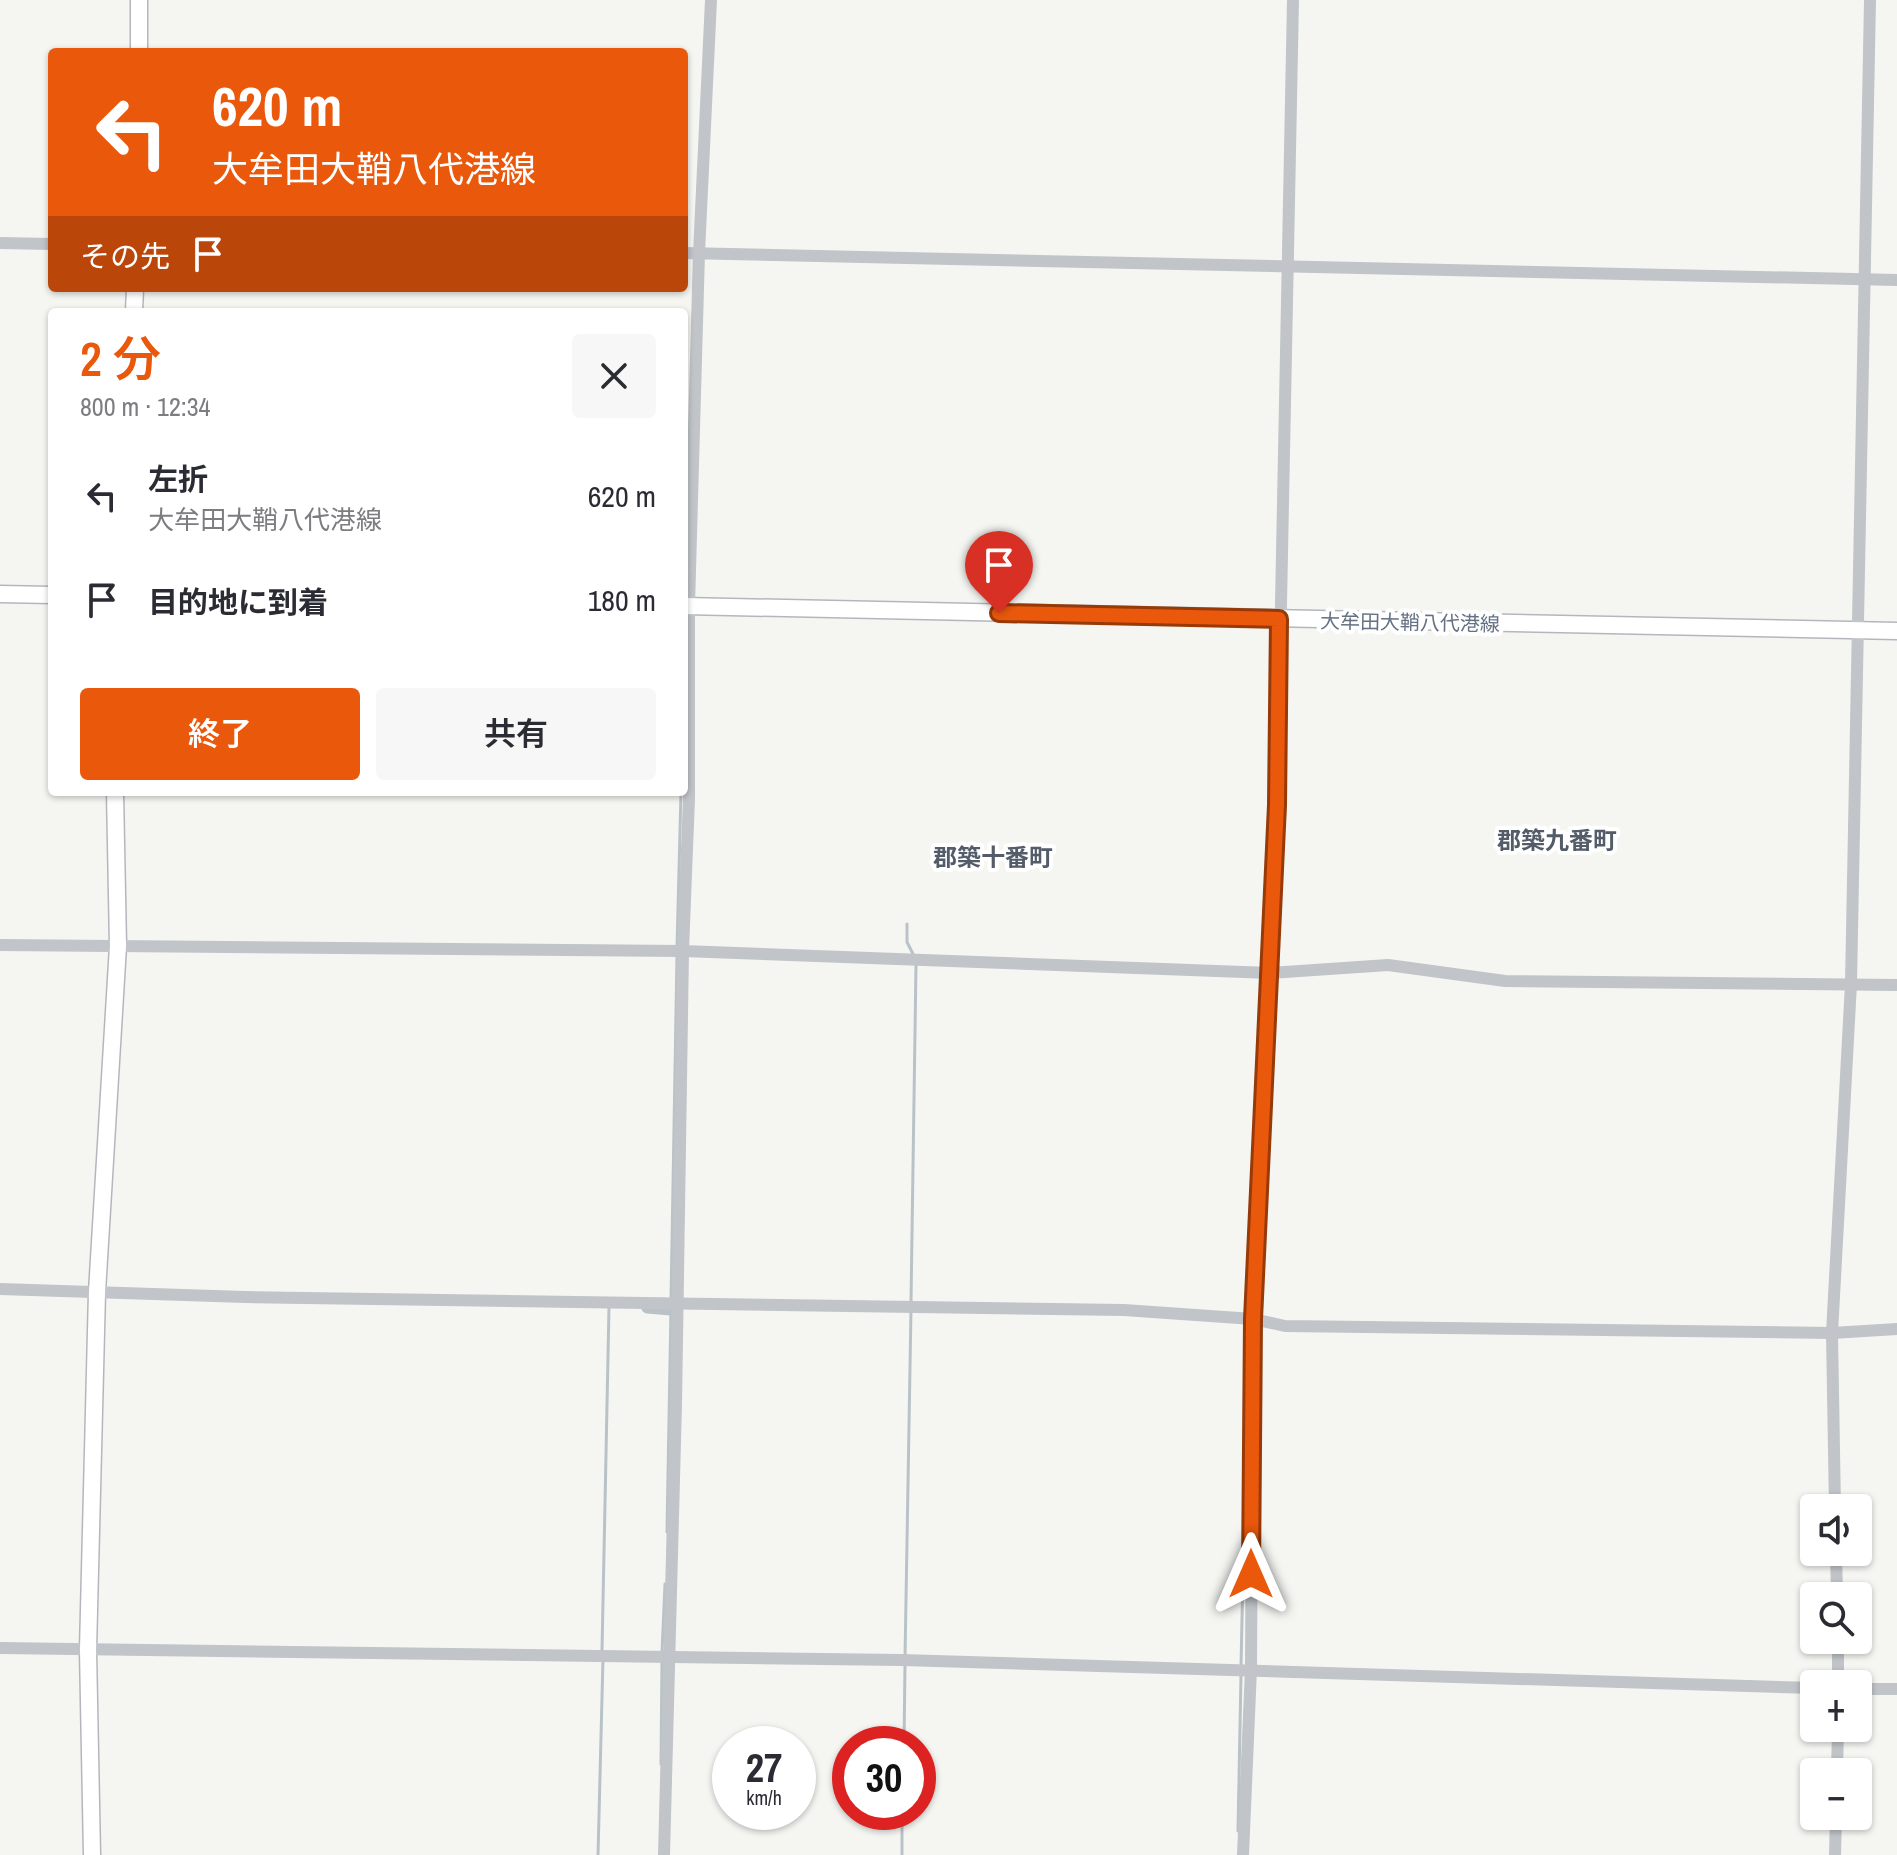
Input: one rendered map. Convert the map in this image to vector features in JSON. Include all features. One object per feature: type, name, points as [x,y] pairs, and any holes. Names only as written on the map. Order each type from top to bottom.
[{"type":"main road","points":[[139,0],[139,48]]},
{"type":"main road","points":[[0,594],[48,595]]},
{"type":"main road","name":"大牟田大鞘八代港線","points":[[688,606],[1897,631]]},
{"type":"main road","points":[[92,1855],[88,1650],[97,1292],[118,946],[115,796]]},
{"type":"street","points":[[688,552],[711,0]]},
{"type":"street","points":[[1243,1855],[1253,1319],[1277,805],[1293,0]]},
{"type":"street","points":[[1835,1494],[1832,1333],[1851,984],[1870,0]]},
{"type":"street","points":[[0,243],[48,244]]},
{"type":"street","points":[[688,253],[1897,280]]},
{"type":"street","points":[[664,1855],[664,1657],[689,798],[688,734]]},
{"type":"street","points":[[0,945],[683,951],[1270,973],[1388,965],[1505,981],[1897,985]]},
{"type":"street","points":[[0,1289],[245,1297],[1124,1310],[1253,1319],[1285,1326],[1832,1333],[1897,1329]]},
{"type":"street","points":[[0,1648],[906,1660],[1800,1688]]},
{"type":"street","points":[[1872,1689],[1897,1689]]},
{"type":"street","points":[[1835,1855],[1836,1830]]},
{"type":"waterway","points":[[677,948],[681,796]]},
{"type":"waterway","points":[[907,924],[907,942],[913,954]]},
{"type":"waterway","points":[[671,1300],[677,956]]},
{"type":"waterway","points":[[911,1302],[916,965]]},
{"type":"waterway","points":[[602,1651],[609,1307]]},
{"type":"waterway","points":[[647,1308],[671,1310]]},
{"type":"waterway","points":[[667,1532],[671,1308]]},
{"type":"waterway","points":[[905,1658],[911,1309]]},
{"type":"waterway","points":[[1241,1667],[1247,1380]]},
{"type":"waterway","points":[[662,1652],[665,1584]]},
{"type":"waterway","points":[[598,1855],[603,1658]]},
{"type":"waterway","points":[[661,1764],[662,1659]]},
{"type":"waterway","points":[[904,1726],[905,1665]]},
{"type":"waterway","points":[[1238,1831],[1241,1675]]},
{"type":"waterway","points":[[902,1830],[902,1855]]},
{"type":"district","name":"郡築九番町","points":[[1557,840]]},
{"type":"district","name":"郡築十番町","points":[[993,857]]},
{"type":"route","points":[[999,613],[1279,619],[1277,805],[1253,1319],[1251,1574]]}]
